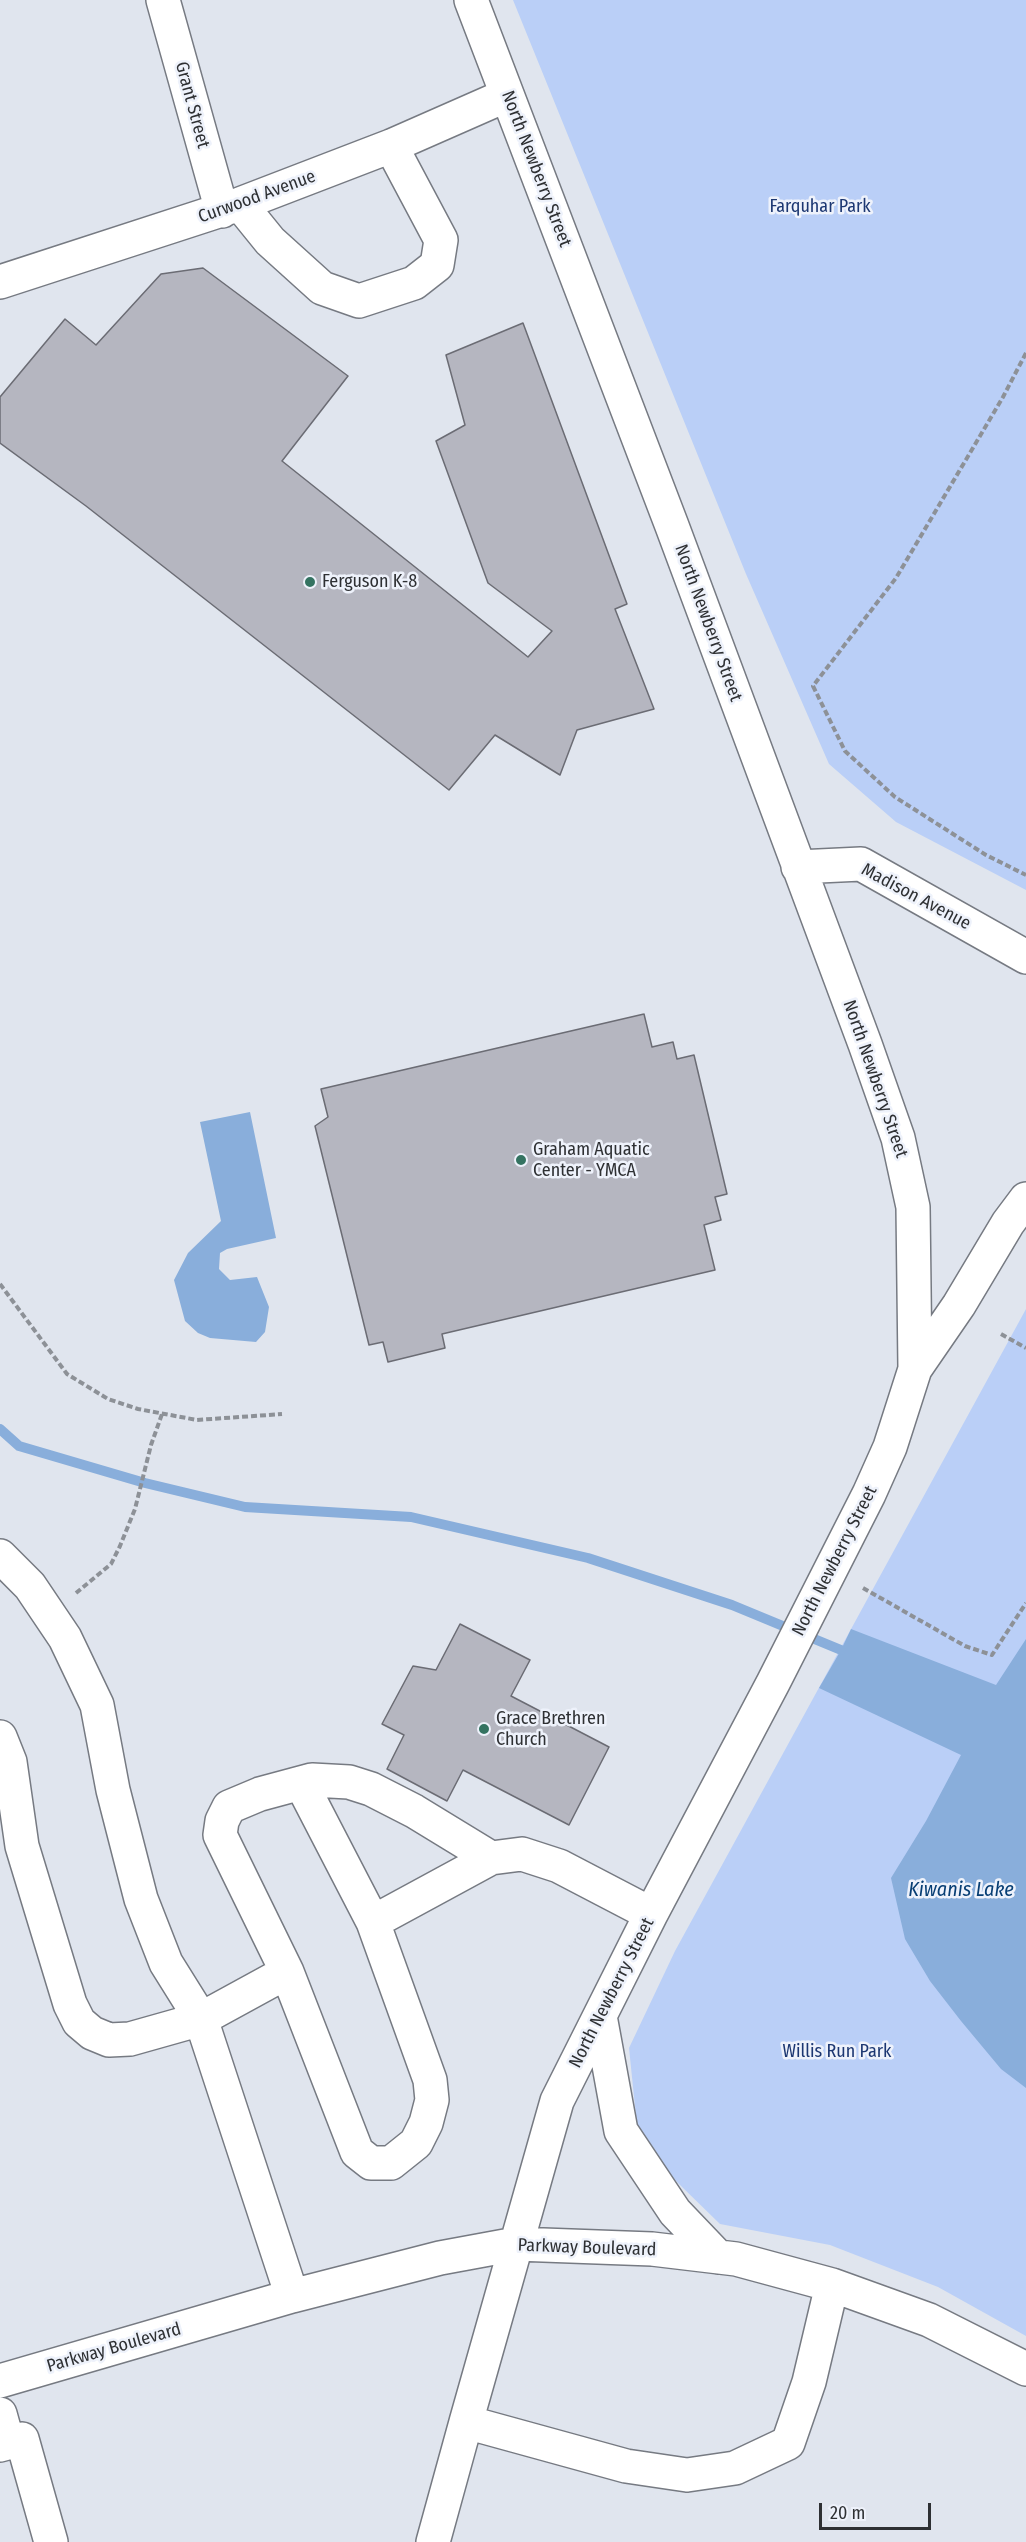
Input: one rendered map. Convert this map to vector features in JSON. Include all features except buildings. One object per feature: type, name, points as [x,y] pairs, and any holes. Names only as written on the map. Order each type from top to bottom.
[{"type":"street","name":"Grant Street","points":[[163,0],[231,208]]},
{"type":"street","name":"North Newberry Street","points":[[433,2542],[557,2101],[651,1914],[773,1683],[890,1447],[915,1369],[913,1207],[898,1138],[866,1044],[672,526],[471,0]]},
{"type":"street","name":"Curwood Avenue","points":[[0,282],[231,208],[391,146],[507,95]]},
{"type":"street","points":[[231,208],[322,288],[359,301],[414,283],[437,265],[441,240],[391,146]]},
{"type":"street","name":"Madison Avenue","points":[[798,867],[861,864],[1026,957]]},
{"type":"street","points":[[915,1369],[959,1305],[1008,1223],[1026,1199]]},
{"type":"street","points":[[0,1557],[30,1586],[48,1612],[65,1638],[97,1705],[113,1790],[141,1899],[166,1964],[201,2019],[292,2296]]},
{"type":"street","points":[[0,1737],[10,1762],[22,1846],[70,2004],[79,2022],[92,2033],[109,2040],[130,2039],[201,2019],[287,1972]]},
{"type":"street","points":[[301,1783],[373,1922],[430,2080],[432,2100],[426,2122],[416,2143],[391,2163],[371,2163],[357,2152],[287,1972],[220,1835],[222,1821],[229,1807],[260,1794],[312,1780],[349,1782],[371,1789],[414,1811],[491,1858]]},
{"type":"street","points":[[373,1922],[491,1858],[522,1854],[559,1866],[651,1914]]},
{"type":"street","points":[[600,2016],[621,2131],[675,2212],[718,2257]]},
{"type":"street","name":"Parkway Boulevard","points":[[0,2381],[292,2296],[440,2258],[516,2244],[652,2249],[736,2259],[832,2285],[929,2320],[1026,2369]]},
{"type":"street","points":[[466,2422],[626,2466],[687,2475],[735,2468],[788,2443],[809,2382],[832,2285]]},
{"type":"street","points":[[3,2434],[22,2439],[51,2542]]},
{"type":"path","points":[[1026,352],[1003,397],[896,578],[813,686],[844,751],[895,797],[986,855],[1026,875]]},
{"type":"path","points":[[0,1284],[67,1374],[108,1399],[162,1414],[197,1420],[282,1414]]},
{"type":"path","points":[[1001,1334],[1026,1348]]},
{"type":"path","points":[[48,1612],[85,1587],[111,1564],[135,1509],[151,1445],[162,1414]]},
{"type":"path","points":[[863,1588],[965,1646],[992,1654],[1026,1603]]},
{"type":"green space","name":"Farquhar Park","points":[[513,0],[1026,0],[1026,890],[896,822],[829,764],[746,574]]},
{"type":"green space","name":"Willis Run Park","points":[[1026,1309],[1026,2336],[938,2287],[830,2245],[720,2224],[639,2145],[629,2048],[675,1951]]},
{"type":"water","points":[[250,1112],[276,1238],[227,1249],[220,1253],[219,1269],[230,1280],[257,1277],[269,1307],[265,1332],[256,1342],[210,1338],[198,1333],[185,1321],[174,1280],[188,1253],[221,1221],[200,1122]]},
{"type":"water","name":"Kiwanis Lake","points":[[851,1629],[996,1685],[1026,1639],[1026,2088],[1001,2069],[961,2021],[930,1981],[905,1939],[891,1878],[926,1821],[961,1755],[819,1688]]},
{"type":"waterway","points":[[0,1429],[19,1446],[145,1483],[245,1507],[411,1517],[588,1558],[732,1605],[841,1650]]},
{"type":"place","name":"Ferguson K-8","points":[[310,582]]},
{"type":"place","name":"Graham Aquatic Center - YMCA","points":[[521,1160]]},
{"type":"place","name":"Grace Brethren Church","points":[[484,1729]]}]
